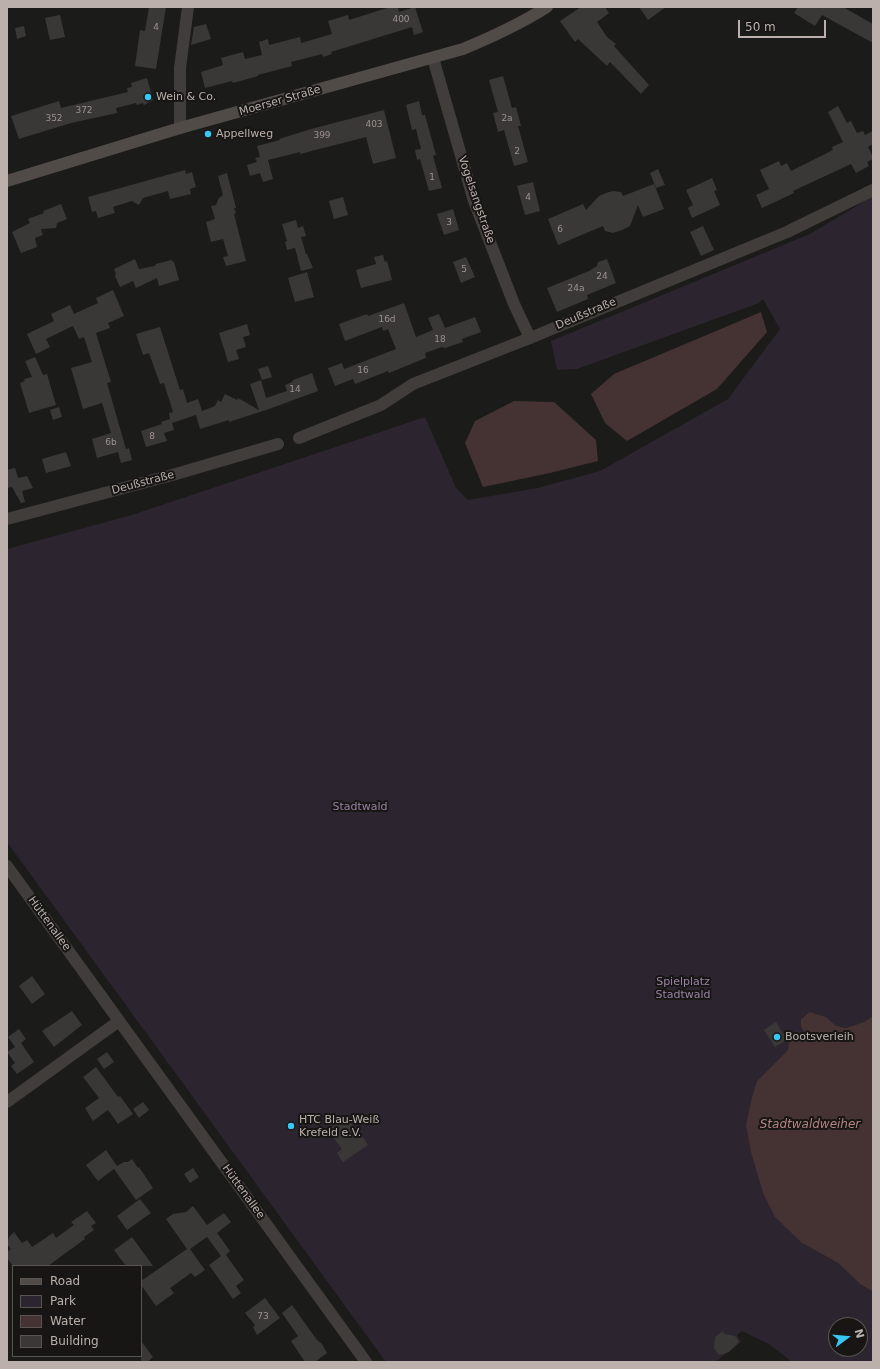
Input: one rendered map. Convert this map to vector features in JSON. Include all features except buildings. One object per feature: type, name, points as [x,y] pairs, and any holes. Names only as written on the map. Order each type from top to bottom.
[{"type":"main road","name":"Moerser Straße","points":[[7,181],[180,128],[463,49],[494,37],[547,7]]},
{"type":"street","points":[[180,128],[180,68],[188,7]]},
{"type":"street","name":"Vogelsangstraße","points":[[433,58],[474,201],[514,304],[530,338]]},
{"type":"street","name":"Deußstraße","points":[[299,438],[381,405],[413,384],[530,338],[787,232],[873,190]]},
{"type":"street","name":"Deußstraße","points":[[7,519],[176,474],[278,444]]},
{"type":"street","name":"Hüttenallee","points":[[7,866],[364,1361]]},
{"type":"street","points":[[7,1102],[119,1021]]},
{"type":"green space","name":"Stadtwald","points":[[873,196],[873,1016],[864,1022],[845,1028],[835,1025],[826,1017],[810,1012],[801,1019],[801,1027],[808,1037],[788,1050],[757,1081],[802,1243],[838,1263],[860,1284],[873,1292],[873,1362],[792,1362],[769,1344],[742,1331],[737,1335],[741,1342],[715,1362],[386,1362],[7,842],[7,549],[132,515],[425,417],[456,488],[468,500],[538,488],[600,471],[728,399],[780,329],[763,299],[759,303],[577,369],[557,370],[551,341],[810,234]]},
{"type":"water","points":[[761,312],[767,332],[717,389],[627,441],[605,423],[591,394],[614,374]]},
{"type":"water","points":[[514,401],[554,402],[596,440],[598,461],[483,487],[465,443],[475,421]]},
{"type":"water","name":"Stadtwaldweiher","points":[[810,1012],[826,1017],[835,1025],[845,1028],[864,1022],[873,1016],[873,1292],[860,1284],[838,1263],[802,1243],[775,1217],[763,1193],[751,1152],[746,1125],[757,1081],[788,1050],[790,1039],[795,1040],[800,1033],[806,1038],[808,1037],[801,1027],[801,1019]]},
{"type":"place","name":"Wein & Co.","points":[[148,97]]},
{"type":"place","name":"Appellweg","points":[[208,134]]},
{"type":"place","name":"Bootsverleih","points":[[777,1037]]},
{"type":"place","name":"HTC Blau-Weiß Krefeld e.V.","points":[[291,1126]]},
{"type":"park label","name":"Spielplatz Stadtwald","points":[[683,988]]}]
